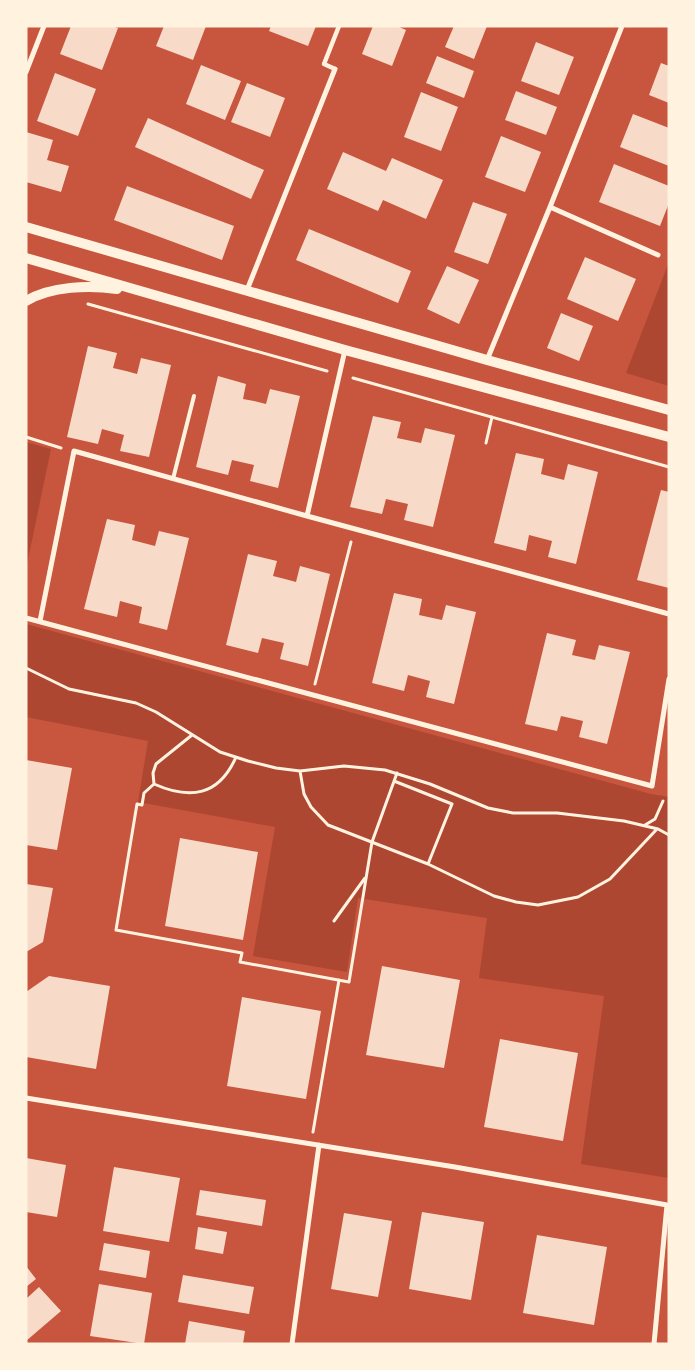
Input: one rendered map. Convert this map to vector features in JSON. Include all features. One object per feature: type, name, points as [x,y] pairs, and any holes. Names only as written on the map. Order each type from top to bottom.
[{"type":"main road","points":[[26,228],[669,410]]},
{"type":"main road","points":[[26,258],[345,350],[669,437]]},
{"type":"main road","points":[[26,301],[46,293],[76,287],[108,288],[148,294]]},
{"type":"main road","points":[[595,417],[669,444]]},
{"type":"street","points":[[26,72],[44,26]]},
{"type":"street","points":[[247,291],[335,69],[324,64],[339,26]]},
{"type":"street","points":[[487,360],[622,26]]},
{"type":"street","points":[[550,207],[658,255]]},
{"type":"street","points":[[308,516],[338,374],[345,350]]},
{"type":"street","points":[[40,621],[74,451],[669,614]]},
{"type":"street","points":[[26,618],[652,786],[669,679]]},
{"type":"street","points":[[26,1098],[319,1145],[667,1205],[654,1344]]},
{"type":"street","points":[[292,1344],[319,1145]]},
{"type":"lane","points":[[173,479],[194,396]]},
{"type":"path","points":[[84,303],[669,467]]},
{"type":"path","points":[[486,443],[492,417]]},
{"type":"path","points":[[26,437],[74,451]]},
{"type":"path","points":[[312,694],[354,529]]},
{"type":"path","points":[[26,668],[69,689],[136,703],[156,712],[220,752],[276,768],[300,771],[344,766],[364,767],[397,773],[430,784],[488,808],[513,813],[587,816],[658,829],[669,835]]},
{"type":"path","points":[[154,784],[153,773],[156,764],[192,735]]},
{"type":"path","points":[[154,784],[181,793],[199,792],[214,787],[225,777],[236,757]]},
{"type":"path","points":[[300,771],[304,794],[320,818],[328,824],[428,864],[472,887],[516,902],[538,905],[578,897],[610,879],[658,829]]},
{"type":"path","points":[[154,784],[144,794],[142,805],[137,804],[116,930],[242,952],[240,962],[349,982],[372,842],[397,773]]},
{"type":"path","points":[[394,781],[452,804],[428,864]]},
{"type":"path","points":[[644,826],[655,819],[663,800]]},
{"type":"path","points":[[334,921],[365,878]]},
{"type":"path","points":[[311,1144],[339,980]]},
{"type":"shaded area","points":[[669,262],[669,386],[626,373]]},
{"type":"shaded area","points":[[26,442],[51,449],[26,569]]},
{"type":"shaded area","points":[[26,624],[651,794],[669,797],[669,1178],[581,1164],[604,996],[479,978],[487,918],[358,898],[347,972],[253,956],[275,827],[138,802],[148,741],[26,717]]},
{"type":"building","points":[[71,26],[112,26],[118,28],[102,70],[60,54]]},
{"type":"building","points":[[164,26],[206,26],[193,60],[156,46]]},
{"type":"building","points":[[271,26],[316,26],[308,46],[269,31]]},
{"type":"building","points":[[373,26],[397,26],[406,30],[392,66],[362,54]]},
{"type":"building","points":[[454,26],[487,26],[474,59],[445,47]]},
{"type":"building","points":[[536,42],[574,57],[559,95],[521,81]]},
{"type":"building","points":[[437,56],[474,71],[464,98],[426,83]]},
{"type":"building","points":[[661,63],[669,66],[669,103],[649,95]]},
{"type":"building","points":[[201,65],[241,81],[225,120],[186,104]]},
{"type":"building","points":[[55,73],[96,89],[78,136],[37,121]]},
{"type":"building","points":[[247,83],[285,98],[270,137],[231,122]]},
{"type":"building","points":[[516,91],[557,107],[546,135],[505,120]]},
{"type":"building","points":[[421,92],[458,107],[441,151],[404,137]]},
{"type":"building","points":[[633,114],[669,128],[669,166],[620,147]]},
{"type":"building","points":[[148,118],[264,170],[251,199],[135,147]]},
{"type":"building","points":[[26,132],[53,140],[47,160],[69,166],[61,192],[26,182]]},
{"type":"building","points":[[501,136],[541,152],[525,192],[485,177]]},
{"type":"building","points":[[343,152],[386,171],[392,158],[443,180],[426,219],[383,200],[378,211],[327,189]]},
{"type":"building","points":[[614,164],[669,186],[669,203],[660,226],[599,202]]},
{"type":"building","points":[[127,186],[234,226],[222,260],[114,220]]},
{"type":"building","points":[[473,202],[507,214],[488,264],[454,252]]},
{"type":"building","points":[[309,229],[411,271],[398,303],[296,260]]},
{"type":"building","points":[[585,257],[636,279],[618,321],[567,299]]},
{"type":"building","points":[[447,266],[479,280],[459,324],[427,309]]},
{"type":"building","points":[[561,313],[593,326],[579,361],[547,348]]},
{"type":"building","points":[[88,346],[117,353],[113,368],[137,374],[141,358],[171,365],[149,457],[120,451],[124,435],[102,429],[98,444],[67,437]]},
{"type":"building","points":[[218,376],[246,384],[243,399],[266,404],[270,389],[300,396],[278,488],[250,481],[254,465],[232,460],[228,475],[196,467]]},
{"type":"building","points":[[373,416],[401,422],[397,438],[421,443],[425,428],[455,435],[433,527],[404,520],[408,504],[386,499],[382,514],[350,507]]},
{"type":"building","points":[[516,453],[544,459],[541,474],[564,480],[568,464],[598,472],[576,564],[548,557],[552,541],[529,535],[526,551],[494,543]]},
{"type":"building","points":[[661,490],[669,492],[669,588],[637,580]]},
{"type":"building","points":[[107,519],[135,525],[132,540],[155,546],[159,531],[189,538],[167,630],[139,623],[142,607],[120,601],[117,617],[84,609]]},
{"type":"building","points":[[248,554],[277,561],[273,576],[296,582],[300,566],[330,574],[308,666],[280,659],[284,643],[262,638],[258,653],[226,645]]},
{"type":"building","points":[[394,593],[422,599],[419,615],[442,620],[446,605],[476,612],[454,704],[426,697],[430,681],[408,675],[404,691],[372,683]]},
{"type":"building","points":[[547,633],[576,640],[572,655],[595,660],[599,645],[630,652],[607,744],[579,737],[583,721],[561,716],[557,731],[525,724]]},
{"type":"building","points":[[26,760],[72,768],[57,850],[26,845]]},
{"type":"building","points":[[180,838],[258,852],[243,940],[165,926]]},
{"type":"building","points":[[26,884],[53,888],[43,942],[26,952]]},
{"type":"building","points":[[382,966],[460,980],[444,1068],[366,1055]]},
{"type":"building","points":[[49,976],[110,986],[96,1069],[26,1057],[26,992]]},
{"type":"building","points":[[242,997],[321,1011],[306,1099],[227,1086]]},
{"type":"building","points":[[500,1039],[578,1053],[563,1141],[484,1127]]},
{"type":"building","points":[[26,1158],[66,1165],[57,1217],[26,1212]]},
{"type":"building","points":[[114,1167],[180,1178],[169,1242],[103,1231]]},
{"type":"building","points":[[200,1190],[266,1200],[262,1226],[196,1215]]},
{"type":"building","points":[[422,1212],[484,1222],[471,1300],[409,1289]]},
{"type":"building","points":[[344,1213],[392,1221],[378,1297],[331,1289]]},
{"type":"building","points":[[198,1227],[227,1232],[223,1254],[195,1249]]},
{"type":"building","points":[[537,1235],[607,1247],[594,1325],[523,1313]]},
{"type":"building","points":[[104,1243],[150,1251],[146,1278],[99,1270]]},
{"type":"building","points":[[26,1266],[36,1279],[26,1287]]},
{"type":"building","points":[[183,1275],[254,1287],[249,1314],[178,1302]]},
{"type":"building","points":[[99,1284],[152,1293],[144,1344],[90,1336]]},
{"type":"building","points":[[39,1287],[61,1311],[26,1341],[26,1299]]},
{"type":"building","points":[[189,1321],[245,1331],[243,1344],[185,1344]]}]
